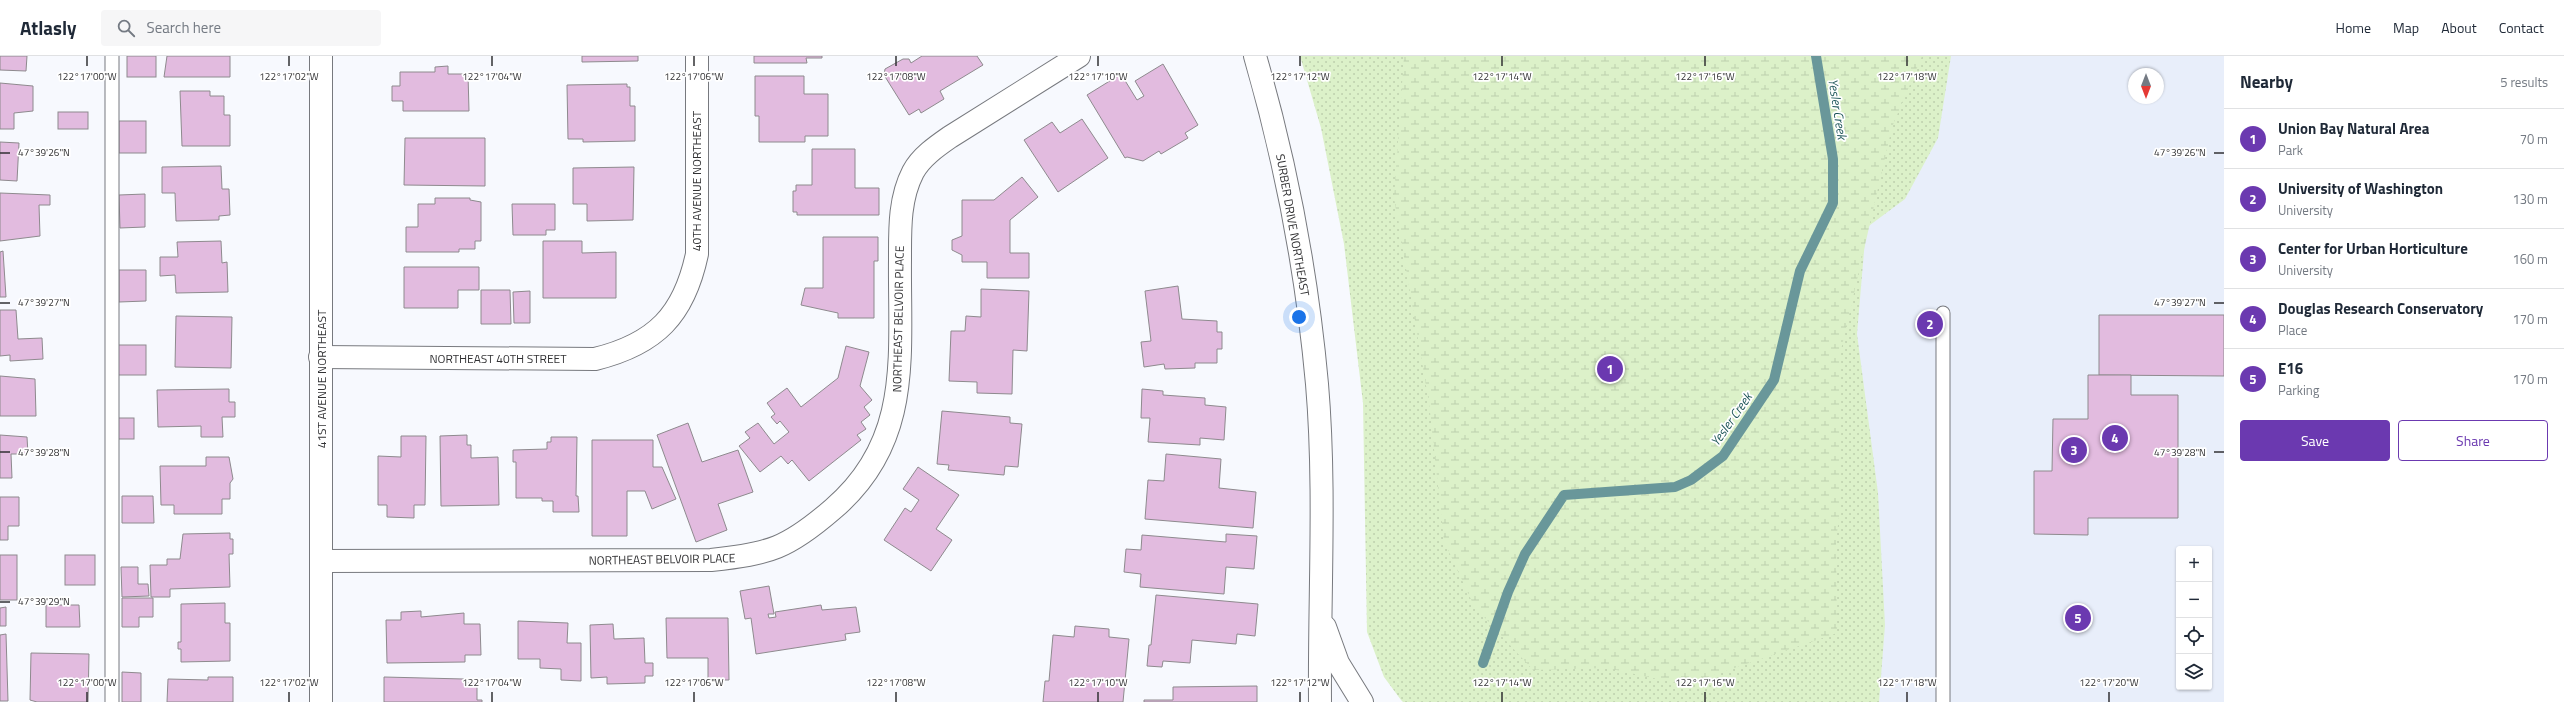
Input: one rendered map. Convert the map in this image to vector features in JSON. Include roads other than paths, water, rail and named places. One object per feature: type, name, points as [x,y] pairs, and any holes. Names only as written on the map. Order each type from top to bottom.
[{"type":"street","name":"41ST AVENUE NORTHEAST","points":[[321,56],[321,702]]},
{"type":"street","name":"40TH AVENUE NORTHEAST","points":[[665,323],[681,300],[692,278],[697,254],[697,56]]},
{"type":"street","name":"NORTHEAST BELVOIR PLACE","points":[[321,561],[711,560],[753,556],[789,543],[811,528],[851,492],[865,476],[891,425],[897,402],[899,377],[900,227],[904,197],[914,171],[932,150],[950,137],[1079,56]]},
{"type":"street","name":"SURBER DRIVE NORTHEAST","points":[[1255,56],[1272,116],[1302,261],[1316,377],[1320,452],[1320,702]]},
{"type":"street","name":"NORTHEAST 40TH STREET","points":[[320,357],[595,359],[622,352],[646,340],[665,323]]},
{"type":"street","name":"SURBER DRIVE NORTHEAST","points":[[1320,613],[1338,663],[1362,702]]},
{"type":"lane","points":[[112,56],[112,702]]},
{"type":"lane","points":[[1943,313],[1943,702]]},
{"type":"waterway","name":"Yesler Creek","points":[[1483,663],[1508,592],[1525,554],[1564,495],[1675,487],[1691,480],[1723,456],[1774,380],[1800,271],[1833,203],[1833,159],[1816,56]]},
{"type":"place","name":"University of Washington","points":[[1930,324]]},
{"type":"place","name":"Union Bay Natural Area","points":[[1610,369]]},
{"type":"place","name":"Douglas Research Conservatory","points":[[2115,438]]},
{"type":"place","name":"Center for Urban Horticulture","points":[[2074,450]]},
{"type":"place","name":"E16","points":[[2078,618]]}]
